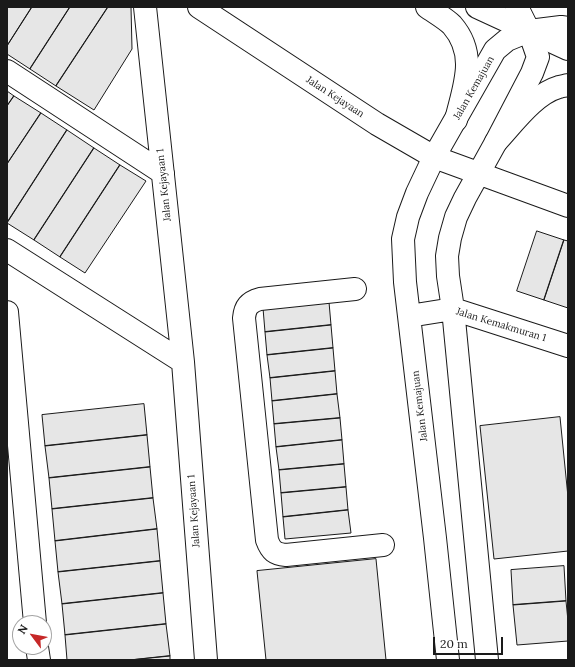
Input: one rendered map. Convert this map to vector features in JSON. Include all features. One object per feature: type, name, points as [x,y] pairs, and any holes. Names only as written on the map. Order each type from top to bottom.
[{"type":"main road","name":"Jalan Kejayaan 1","points":[[145,7],[183,362],[206,660]]},
{"type":"main road","name":"Jalan Kejayaan","points":[[199,7],[378,124],[434,157],[478,174]]},
{"type":"main road","points":[[426,7],[451,24],[462,40],[467,56],[468,72],[456,120]]},
{"type":"main road","points":[[477,7],[568,49]]},
{"type":"main road","points":[[487,660],[447,256],[456,217],[532,73],[538,58],[529,31],[517,7]]},
{"type":"main road","points":[[529,31],[568,28]]},
{"type":"main road","name":"Jalan Kemajuan","points":[[448,660],[405,282],[403,239],[408,217],[417,193],[434,157],[495,50],[507,40],[529,31]]},
{"type":"main road","points":[[7,71],[163,173]]},
{"type":"main road","points":[[496,142],[527,108],[544,94],[559,87],[568,85]]},
{"type":"main road","points":[[478,174],[568,206]]},
{"type":"main road","points":[[7,250],[183,362]]},
{"type":"main road","points":[[355,289],[260,299],[253,301],[245,312],[244,318],[267,540],[269,546],[279,555],[383,545]]},
{"type":"main road","name":"Jalan Kemakmuran 1","points":[[409,316],[453,309],[568,346]]},
{"type":"main road","points":[[7,312],[34,615]]},
{"type":"building","points":[[7,7],[32,7],[7,46]]},
{"type":"building","points":[[32,7],[70,7],[30,69],[7,54],[7,46]]},
{"type":"building","points":[[70,7],[108,7],[56,86],[30,69]]},
{"type":"building","points":[[108,7],[131,7],[132,49],[94,110],[56,86]]},
{"type":"building","points":[[7,91],[14,96],[7,106]]},
{"type":"building","points":[[14,96],[41,113],[7,164],[7,106]]},
{"type":"building","points":[[41,113],[67,130],[7,223],[7,164]]},
{"type":"building","points":[[67,130],[94,148],[34,240],[7,223]]},
{"type":"building","points":[[94,148],[120,165],[60,257],[34,240]]},
{"type":"building","points":[[120,165],[146,181],[85,273],[60,257]]},
{"type":"building","points":[[537,231],[564,240],[544,300],[517,291]]},
{"type":"building","points":[[564,240],[568,241],[568,308],[544,300]]},
{"type":"building","points":[[329,302],[331,325],[265,332],[263,308]]},
{"type":"building","points":[[331,325],[333,348],[267,355],[265,332]]},
{"type":"building","points":[[333,348],[335,371],[270,378],[267,355]]},
{"type":"building","points":[[335,371],[337,394],[272,401],[270,378]]},
{"type":"building","points":[[337,394],[340,418],[274,424],[272,401]]},
{"type":"building","points":[[144,404],[147,435],[45,446],[42,415]]},
{"type":"building","points":[[560,417],[568,497],[568,551],[494,559],[480,426]]},
{"type":"building","points":[[340,418],[342,440],[276,447],[274,424]]},
{"type":"building","points":[[147,435],[150,467],[49,478],[45,446]]},
{"type":"building","points":[[342,440],[344,464],[279,470],[276,447]]},
{"type":"building","points":[[344,464],[346,487],[281,493],[279,470]]},
{"type":"building","points":[[150,467],[153,498],[52,509],[49,478]]},
{"type":"building","points":[[346,487],[348,510],[283,517],[281,493]]},
{"type":"building","points":[[153,498],[157,529],[55,541],[52,509]]},
{"type":"building","points":[[348,510],[351,533],[285,539],[283,517]]},
{"type":"building","points":[[157,529],[160,561],[58,572],[55,541]]},
{"type":"building","points":[[376,559],[386,660],[266,660],[257,571]]},
{"type":"building","points":[[160,561],[163,593],[62,604],[58,572]]},
{"type":"building","points":[[564,566],[566,601],[513,605],[511,570]]},
{"type":"building","points":[[163,593],[166,624],[65,635],[62,604]]},
{"type":"building","points":[[566,601],[568,641],[517,645],[513,605]]},
{"type":"building","points":[[166,624],[170,656],[130,660],[67,660],[65,635]]},
{"type":"building","points":[[170,656],[170,660],[130,660]]}]
